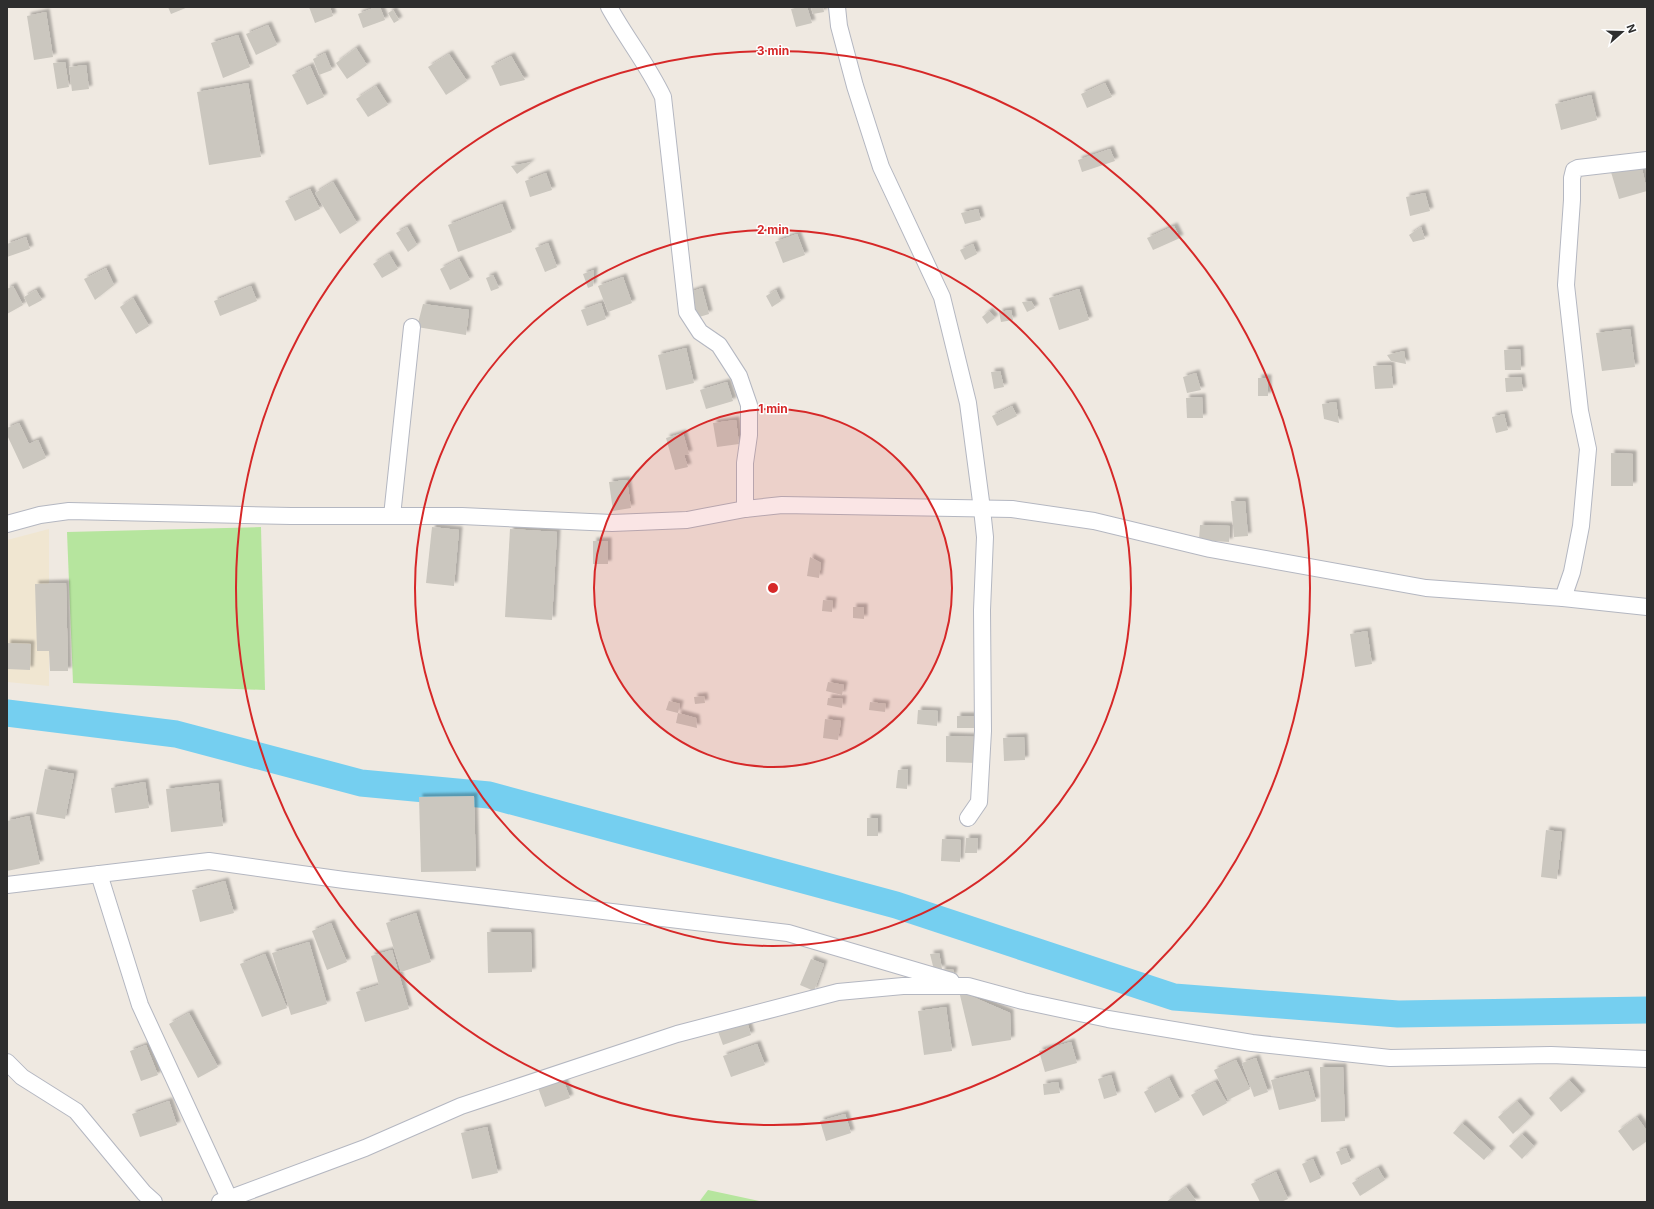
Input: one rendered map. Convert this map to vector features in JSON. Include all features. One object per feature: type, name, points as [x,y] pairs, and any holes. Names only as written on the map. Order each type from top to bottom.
[{"type":"street","points":[[609,7],[623,32],[652,75],[663,97],[687,312],[700,332],[719,346],[739,376],[749,405],[750,435],[744,464],[745,509]]},
{"type":"street","points":[[837,7],[838,26],[855,86],[881,167],[942,297],[968,403],[985,536],[982,610],[983,731],[979,802],[968,818]]},
{"type":"street","points":[[1563,598],[1572,572],[1581,526],[1588,449],[1579,404],[1566,285],[1572,200],[1572,178],[1574,170],[1578,168],[1647,160]]},
{"type":"street","points":[[392,516],[412,327]]},
{"type":"street","points":[[7,524],[40,515],[69,511],[283,516],[462,516],[612,523],[686,520],[745,509],[782,505],[1012,509],[1094,521],[1210,549],[1426,588],[1563,598],[1647,607]]},
{"type":"street","points":[[7,885],[209,861],[352,881],[788,933],[1024,1001],[1108,1019],[1252,1043],[1382,1058],[1551,1055],[1647,1059]]},
{"type":"street","points":[[99,874],[140,1005],[226,1201],[365,1148],[461,1106],[676,1034],[838,992],[903,986],[968,986]]},
{"type":"street","points":[[7,1062],[22,1077],[76,1111],[154,1202]]},
{"type":"shaded area","points":[[49,529],[49,686],[7,682],[7,540]]},
{"type":"green space","points":[[261,527],[265,690],[73,683],[67,532]]},
{"type":"green space","points":[[708,1190],[764,1202],[699,1202]]},
{"type":"building","points":[[168,7],[188,7],[171,14]]},
{"type":"building","points":[[309,7],[330,7],[333,16],[315,23]]},
{"type":"building","points":[[376,7],[380,7],[385,20],[363,28],[358,14]]},
{"type":"building","points":[[807,7],[812,23],[796,27],[791,9]]},
{"type":"building","points":[[811,7],[823,7],[824,12],[813,14]]},
{"type":"building","points":[[393,10],[399,20],[394,23],[388,13]]},
{"type":"building","points":[[46,12],[53,57],[34,60],[27,16]]},
{"type":"building","points":[[268,25],[277,45],[256,55],[246,34]]},
{"type":"building","points":[[238,35],[250,67],[223,78],[211,43]]},
{"type":"building","points":[[356,48],[367,65],[347,79],[336,63]]},
{"type":"building","points":[[325,53],[332,70],[319,75],[313,59]]},
{"type":"building","points":[[449,54],[467,81],[446,95],[428,67]]},
{"type":"building","points":[[511,56],[525,80],[500,86],[491,66]]},
{"type":"building","points":[[65,62],[69,87],[57,89],[53,63]]},
{"type":"building","points":[[86,65],[89,89],[72,91],[69,67]]},
{"type":"building","points":[[310,66],[324,97],[307,105],[292,75]]},
{"type":"building","points":[[248,83],[261,157],[209,165],[197,92]]},
{"type":"building","points":[[1105,83],[1112,97],[1087,108],[1081,94]]},
{"type":"building","points":[[376,86],[388,105],[368,117],[356,99]]},
{"type":"building","points":[[1591,95],[1597,120],[1561,130],[1555,104]]},
{"type":"building","points":[[1110,149],[1115,161],[1082,172],[1078,160]]},
{"type":"building","points":[[532,162],[517,174],[511,166]]},
{"type":"building","points":[[1641,164],[1647,191],[1619,199],[1611,172]]},
{"type":"building","points":[[546,173],[552,190],[530,197],[525,181]]},
{"type":"building","points":[[333,182],[357,223],[340,234],[315,193]]},
{"type":"building","points":[[310,189],[320,209],[295,221],[285,201]]},
{"type":"building","points":[[1425,193],[1430,211],[1410,216],[1406,197]]},
{"type":"building","points":[[502,204],[512,232],[458,252],[448,225]]},
{"type":"building","points":[[978,209],[981,220],[965,224],[961,213]]},
{"type":"building","points":[[1174,226],[1180,238],[1153,250],[1147,238]]},
{"type":"building","points":[[407,227],[417,245],[408,252],[396,233]]},
{"type":"building","points":[[1421,227],[1425,239],[1413,242],[1409,235]]},
{"type":"building","points":[[797,234],[805,255],[783,263],[775,242]]},
{"type":"building","points":[[26,237],[30,249],[7,257],[7,244]]},
{"type":"building","points":[[548,243],[557,267],[545,272],[535,248]]},
{"type":"building","points":[[973,244],[977,254],[965,260],[960,250]]},
{"type":"building","points":[[389,254],[398,269],[382,278],[373,264]]},
{"type":"building","points":[[459,259],[470,280],[450,290],[440,269]]},
{"type":"building","points":[[106,268],[114,285],[95,300],[84,279]]},
{"type":"building","points":[[594,270],[593,286],[588,288],[583,274]]},
{"type":"building","points":[[493,275],[499,288],[491,291],[486,278]]},
{"type":"building","points":[[623,277],[632,303],[608,312],[598,286]]},
{"type":"building","points":[[13,286],[23,305],[7,314],[7,289]]},
{"type":"building","points":[[251,286],[257,301],[220,316],[214,301]]},
{"type":"building","points":[[702,288],[709,314],[696,318],[688,293]]},
{"type":"building","points":[[1079,289],[1089,320],[1059,330],[1049,298]]},
{"type":"building","points":[[36,290],[42,300],[29,307],[24,297]]},
{"type":"building","points":[[776,290],[781,301],[772,307],[766,296]]},
{"type":"building","points":[[133,298],[149,326],[136,334],[120,307]]},
{"type":"building","points":[[1031,301],[1035,308],[1027,312],[1022,302]]},
{"type":"building","points":[[601,303],[606,319],[587,326],[581,310]]},
{"type":"building","points":[[423,304],[469,310],[466,335],[417,327]]},
{"type":"building","points":[[1011,310],[1013,320],[1001,322],[999,312]]},
{"type":"building","points":[[989,311],[995,318],[987,324],[982,317]]},
{"type":"building","points":[[1630,329],[1635,367],[1602,371],[1596,333]]},
{"type":"building","points":[[686,348],[694,383],[666,390],[658,355]]},
{"type":"building","points":[[1520,349],[1521,370],[1505,370],[1504,350]]},
{"type":"building","points":[[1404,351],[1406,364],[1391,361],[1387,355]]},
{"type":"building","points":[[1391,365],[1393,388],[1375,389],[1373,366]]},
{"type":"building","points":[[1000,371],[1004,387],[994,389],[991,372]]},
{"type":"building","points":[[1196,373],[1201,390],[1187,393],[1183,377]]},
{"type":"building","points":[[1521,377],[1523,391],[1506,392],[1505,378]]},
{"type":"building","points":[[1258,378],[1268,378],[1268,396],[1258,396]]},
{"type":"building","points":[[727,382],[733,401],[706,409],[700,390]]},
{"type":"building","points":[[1202,397],[1203,418],[1187,418],[1186,398]]},
{"type":"building","points":[[1336,402],[1339,423],[1324,419],[1322,404]]},
{"type":"building","points":[[1012,406],[1017,416],[997,426],[992,416]]},
{"type":"building","points":[[1504,414],[1508,430],[1496,433],[1492,417]]},
{"type":"building","points":[[736,420],[739,444],[717,447],[713,423]]},
{"type":"building","points":[[19,423],[29,444],[38,440],[46,458],[23,469],[7,435],[7,428]]},
{"type":"building","points":[[683,433],[689,454],[684,455],[688,467],[675,470],[666,438]]},
{"type":"building","points":[[1611,453],[1633,454],[1633,486],[1611,486]]},
{"type":"building","points":[[627,480],[631,508],[613,511],[609,482]]},
{"type":"building","points":[[1231,501],[1245,501],[1248,536],[1234,537]]},
{"type":"building","points":[[1200,525],[1230,526],[1229,542],[1199,540]]},
{"type":"building","points":[[432,527],[459,530],[454,586],[426,583]]},
{"type":"building","points":[[510,529],[557,532],[552,620],[505,617]]},
{"type":"building","points":[[593,541],[608,541],[608,564],[593,564]]},
{"type":"building","points":[[810,557],[821,563],[819,578],[807,576]]},
{"type":"building","points":[[66,583],[68,671],[50,671],[49,651],[37,651],[35,584]]},
{"type":"building","points":[[823,600],[833,601],[832,612],[822,611]]},
{"type":"building","points":[[853,607],[864,607],[864,619],[853,618]]},
{"type":"building","points":[[1367,631],[1372,664],[1355,667],[1350,634]]},
{"type":"building","points":[[7,643],[31,644],[30,670],[7,669]]},
{"type":"building","points":[[828,682],[844,685],[842,695],[826,691]]},
{"type":"building","points":[[704,696],[705,703],[695,704],[694,697]]},
{"type":"building","points":[[828,698],[843,699],[842,708],[827,705]]},
{"type":"building","points":[[669,701],[680,704],[678,713],[666,710]]},
{"type":"building","points":[[870,702],[886,704],[885,712],[869,710]]},
{"type":"building","points":[[918,710],[938,711],[937,726],[917,724]]},
{"type":"building","points":[[678,713],[696,718],[697,728],[676,723]]},
{"type":"building","points":[[957,716],[976,716],[976,728],[957,728]]},
{"type":"building","points":[[825,719],[841,721],[838,740],[823,738]]},
{"type":"building","points":[[946,736],[976,737],[976,763],[946,762]]},
{"type":"building","points":[[1024,737],[1025,760],[1004,761],[1003,738]]},
{"type":"building","points":[[45,769],[74,774],[65,819],[36,814]]},
{"type":"building","points":[[908,769],[907,789],[896,788],[898,770]]},
{"type":"building","points":[[145,782],[149,808],[115,813],[111,788]]},
{"type":"building","points":[[218,783],[223,826],[171,832],[166,789]]},
{"type":"building","points":[[474,796],[476,871],[421,872],[419,797]]},
{"type":"building","points":[[29,816],[40,864],[7,871],[7,821]]},
{"type":"building","points":[[867,818],[878,818],[878,836],[867,836]]},
{"type":"building","points":[[1546,830],[1562,832],[1557,879],[1541,877]]},
{"type":"building","points":[[966,838],[978,838],[977,853],[965,853]]},
{"type":"building","points":[[942,839],[961,840],[960,862],[941,861]]},
{"type":"building","points":[[225,881],[234,913],[200,922],[192,890]]},
{"type":"building","points":[[416,913],[431,962],[401,972],[386,923]]},
{"type":"building","points":[[331,923],[347,962],[327,970],[312,931]]},
{"type":"building","points":[[487,932],[531,932],[532,972],[488,973]]},
{"type":"building","points":[[309,942],[327,1004],[291,1015],[272,953]]},
{"type":"building","points":[[392,950],[409,1009],[365,1022],[356,992],[379,985],[371,956]]},
{"type":"building","points":[[939,953],[942,969],[934,970],[930,954]]},
{"type":"building","points":[[265,954],[287,1008],[262,1017],[240,964]]},
{"type":"building","points":[[811,959],[824,964],[814,991],[800,985]]},
{"type":"building","points":[[942,969],[954,970],[953,977],[941,976]]},
{"type":"building","points":[[959,991],[1010,1013],[1011,1040],[972,1046]]},
{"type":"building","points":[[946,1007],[952,1051],[924,1055],[918,1011]]},
{"type":"building","points":[[189,1013],[218,1067],[198,1078],[169,1024]]},
{"type":"building","points":[[746,1018],[751,1035],[723,1045],[716,1026]]},
{"type":"building","points":[[1071,1042],[1077,1063],[1045,1072],[1039,1051]]},
{"type":"building","points":[[757,1044],[765,1065],[731,1077],[723,1056]]},
{"type":"building","points":[[146,1045],[158,1075],[141,1081],[130,1051]]},
{"type":"building","points":[[1256,1058],[1268,1092],[1254,1097],[1242,1063]]},
{"type":"building","points":[[1236,1060],[1250,1089],[1228,1100],[1214,1070]]},
{"type":"building","points":[[1320,1067],[1343,1067],[1345,1121],[1321,1122]]},
{"type":"building","points":[[1308,1071],[1316,1101],[1279,1110],[1271,1080]]},
{"type":"building","points":[[1111,1075],[1117,1095],[1104,1099],[1098,1079]]},
{"type":"building","points":[[562,1076],[570,1098],[545,1107],[537,1085]]},
{"type":"building","points":[[1169,1078],[1180,1100],[1155,1113],[1144,1092]]},
{"type":"building","points":[[1569,1080],[1582,1094],[1561,1112],[1549,1098]]},
{"type":"building","points":[[1058,1082],[1060,1093],[1044,1095],[1043,1084]]},
{"type":"building","points":[[1215,1082],[1227,1103],[1203,1116],[1191,1095]]},
{"type":"building","points":[[169,1101],[177,1125],[140,1137],[132,1114]]},
{"type":"building","points":[[1517,1101],[1531,1117],[1513,1134],[1498,1117]]},
{"type":"building","points":[[845,1114],[851,1133],[826,1141],[820,1121]]},
{"type":"building","points":[[1637,1117],[1647,1131],[1647,1141],[1633,1151],[1618,1131]]},
{"type":"building","points":[[1462,1123],[1492,1151],[1484,1160],[1453,1133]]},
{"type":"building","points":[[487,1127],[498,1173],[472,1179],[461,1133]]},
{"type":"building","points":[[1522,1134],[1534,1146],[1522,1159],[1509,1146]]},
{"type":"building","points":[[1346,1148],[1351,1161],[1341,1165],[1336,1152]]},
{"type":"building","points":[[1313,1159],[1321,1178],[1310,1183],[1302,1164]]},
{"type":"building","points":[[1378,1168],[1385,1180],[1360,1196],[1352,1183]]},
{"type":"building","points":[[1276,1172],[1288,1199],[1281,1202],[1260,1202],[1251,1184]]},
{"type":"building","points":[[1186,1187],[1197,1202],[1166,1202]]},
{"type":"waterway","points":[[7,713],[176,734],[361,783],[489,795],[896,905],[1174,997],[1398,1014],[1647,1010]]}]
